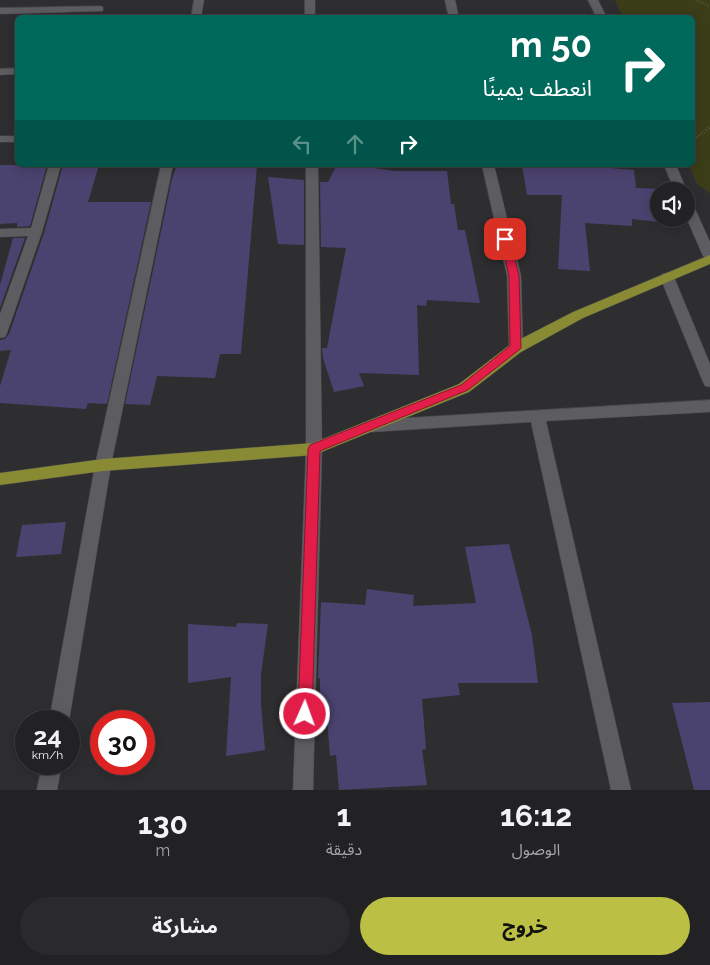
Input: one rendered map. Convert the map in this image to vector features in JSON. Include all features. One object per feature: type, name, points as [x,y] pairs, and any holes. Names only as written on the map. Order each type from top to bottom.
[{"type":"main road","points":[[0,478],[103,465],[314,449],[464,388],[516,348],[578,315],[710,257]]},
{"type":"street","points":[[196,15],[199,0]]},
{"type":"street","points":[[310,0],[310,15]]},
{"type":"street","points":[[450,0],[453,15]]},
{"type":"street","points":[[593,0],[600,15]]},
{"type":"street","points":[[0,11],[100,9]]},
{"type":"street","points":[[0,72],[15,71]]},
{"type":"street","points":[[0,140],[15,139]]},
{"type":"street","points":[[0,333],[36,232],[54,167]]},
{"type":"street","points":[[61,710],[103,465],[167,167]]},
{"type":"street","points":[[302,790],[314,449],[312,167]]},
{"type":"street","points":[[488,167],[514,276],[516,348]]},
{"type":"street","points":[[671,167],[677,182]]},
{"type":"street","points":[[695,223],[710,257]]},
{"type":"street","points":[[0,233],[36,232]]},
{"type":"street","points":[[666,277],[710,382]]},
{"type":"street","points":[[372,426],[710,406]]},
{"type":"street","points":[[537,416],[621,790]]},
{"type":"street","points":[[48,790],[50,775]]},
{"type":"path","points":[[697,0],[710,7]]},
{"type":"path","points":[[695,139],[710,127]]},
{"type":"green space","points":[[615,0],[710,0],[710,193],[697,184],[690,167],[695,167],[695,15],[622,15]]},
{"type":"building","points":[[0,165],[46,167],[30,226],[17,227],[17,223],[0,224]]},
{"type":"building","points":[[62,167],[98,167],[88,202],[151,202],[107,404],[88,403],[86,409],[0,403],[0,386],[11,350],[0,351],[0,340],[5,339],[9,334],[44,233]]},
{"type":"building","points":[[176,167],[257,167],[241,354],[220,354],[215,378],[157,376],[150,405],[125,404],[172,179]]},
{"type":"building","points":[[336,167],[367,167],[394,171],[447,171],[451,204],[454,204],[458,230],[465,230],[480,303],[427,300],[426,306],[417,305],[419,375],[359,373],[364,386],[334,392],[323,358],[322,348],[327,348],[346,248],[321,247],[320,182],[328,182]]},
{"type":"building","points":[[522,167],[599,167],[634,170],[636,188],[650,189],[650,221],[632,219],[632,226],[585,223],[590,271],[558,269],[562,195],[527,195]]},
{"type":"building","points":[[268,177],[304,180],[304,245],[278,244]]},
{"type":"building","points":[[13,238],[25,238],[0,308],[0,285]]},
{"type":"building","points":[[66,522],[61,554],[16,557],[22,525]]},
{"type":"building","points":[[509,544],[532,635],[538,683],[458,683],[460,695],[422,699],[426,749],[422,750],[427,785],[339,790],[336,755],[330,756],[327,717],[320,717],[320,678],[318,678],[321,602],[365,605],[367,589],[414,595],[413,606],[476,603],[465,547]]},
{"type":"building","points":[[237,623],[268,624],[261,674],[261,705],[265,750],[226,756],[231,677],[188,683],[188,624],[236,627]]},
{"type":"building","points":[[710,702],[710,790],[694,790],[672,703]]},
{"type":"route","points":[[305,714],[314,449],[464,388],[516,348],[514,276],[505,239]]}]
